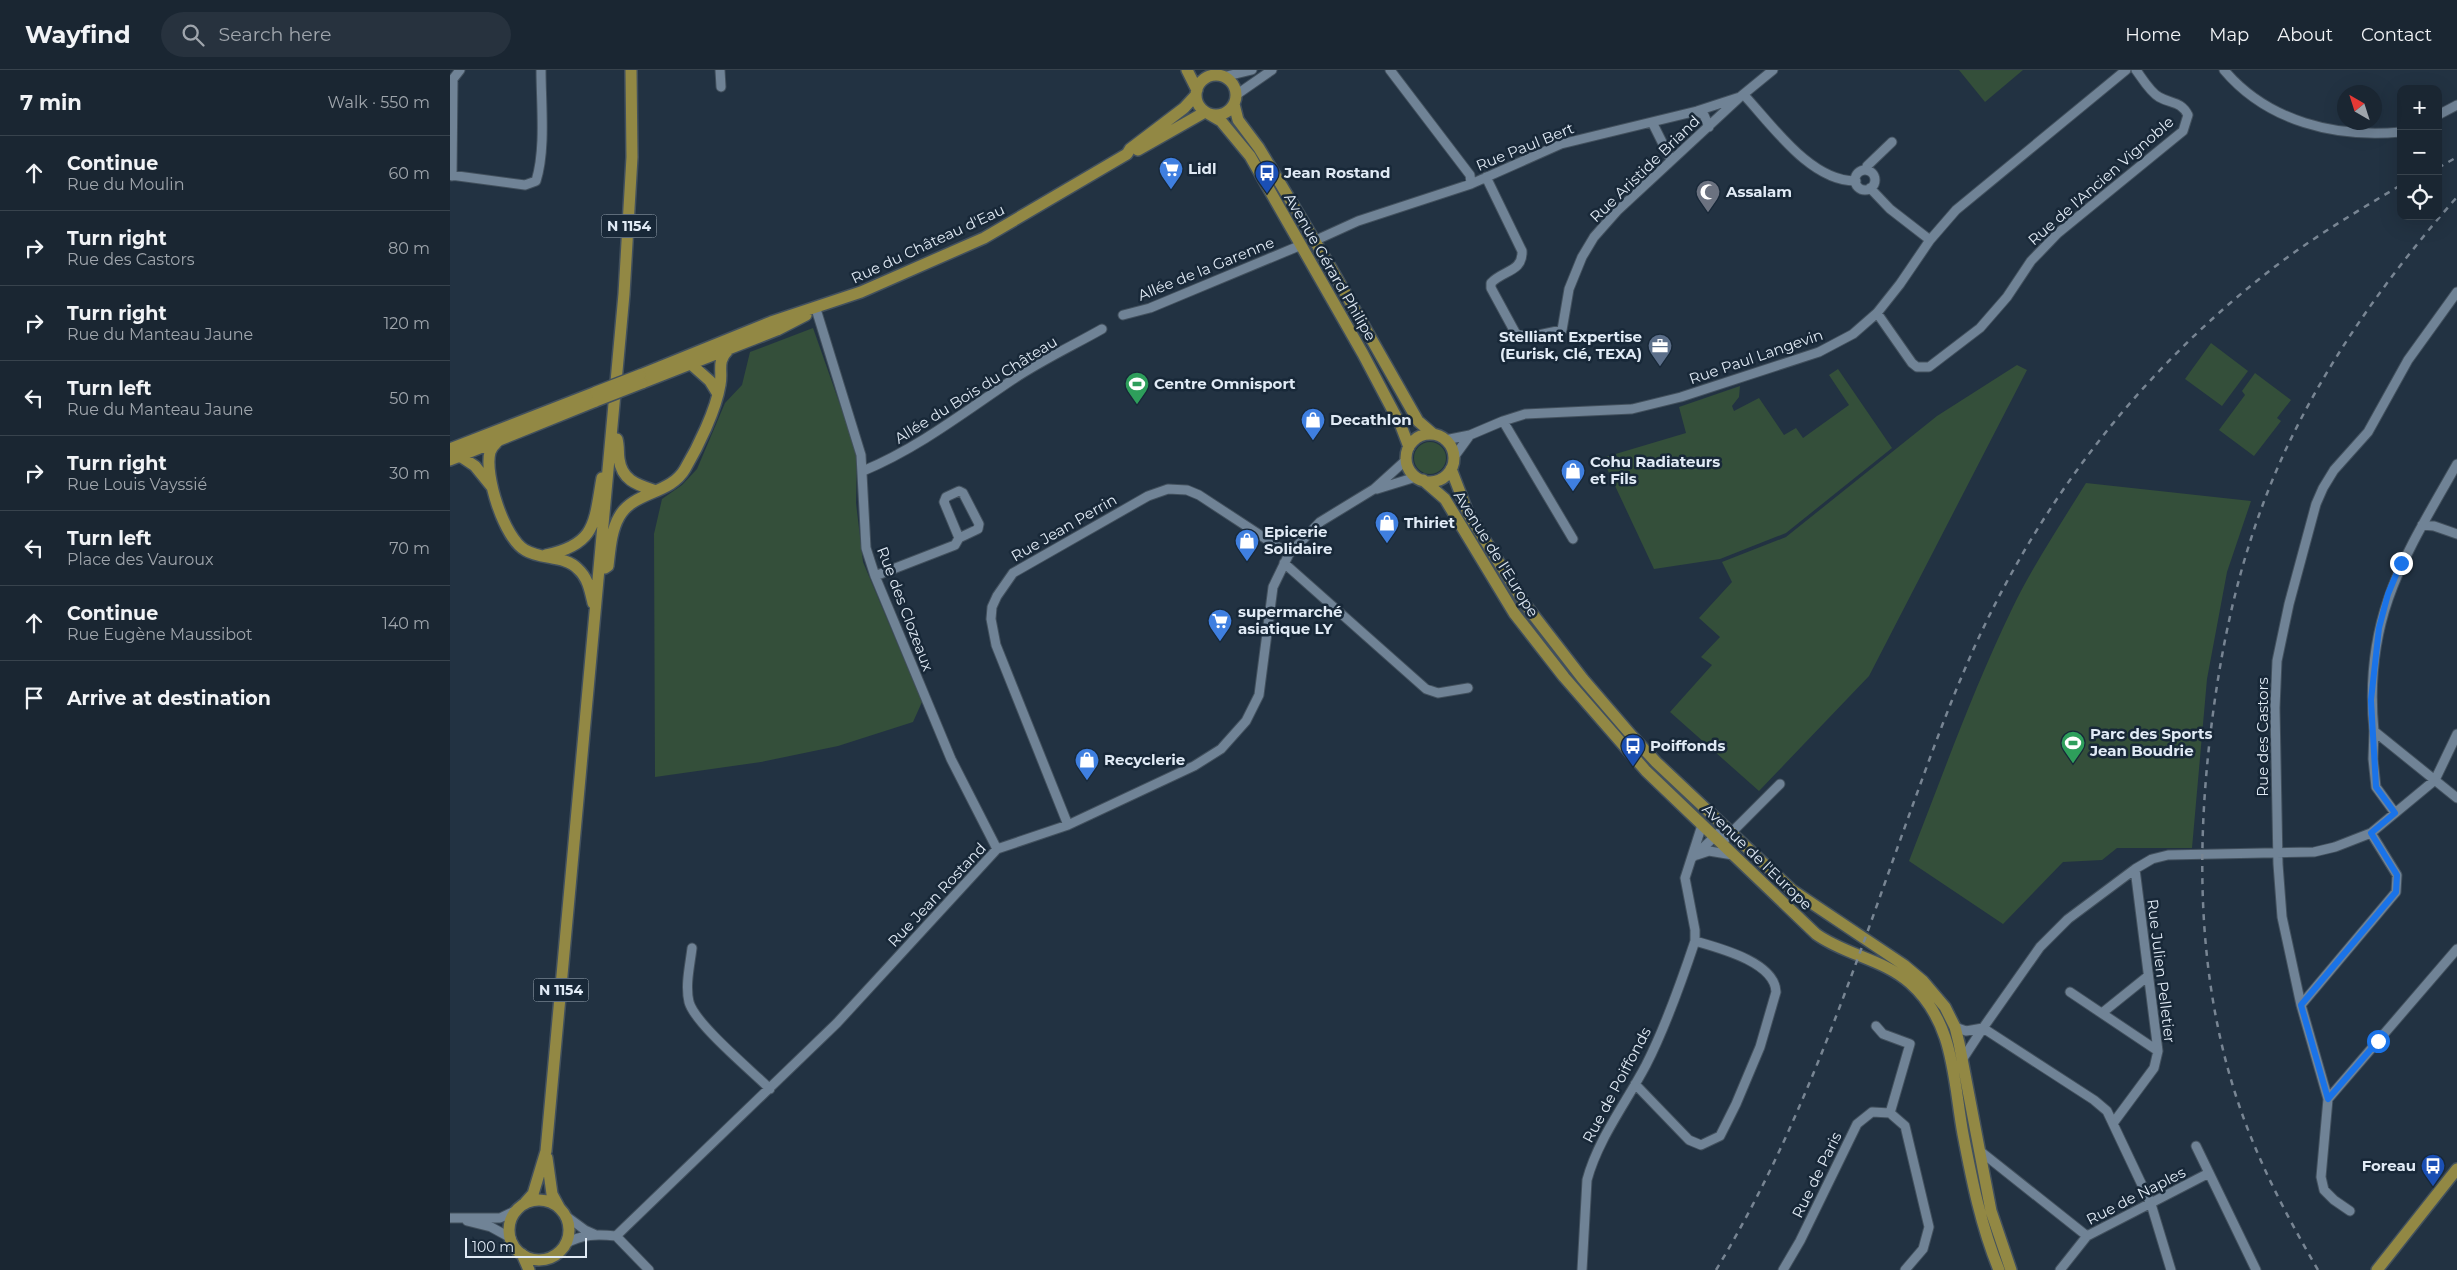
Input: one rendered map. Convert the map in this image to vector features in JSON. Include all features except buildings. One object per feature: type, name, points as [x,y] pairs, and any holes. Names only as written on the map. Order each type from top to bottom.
[{"type":"main road","name":"N 1154","points":[[521,1206],[533,1194],[546,1151],[611,453],[630,210],[632,157],[631,70]]},
{"type":"main road","points":[[1187,70],[1196,93],[1198,105],[1207,113],[1214,115],[1226,112],[1235,99],[1231,82],[1214,74],[1203,80],[1196,93]]},
{"type":"main road","name":"Rue du Château d'Eau","points":[[1127,154],[1130,148],[1184,108],[1196,93]]},
{"type":"main road","name":"Avenue Gérard Philipe","points":[[1235,99],[1238,120],[1259,148],[1418,422],[1434,434]]},
{"type":"main road","name":"Rue du Château d'Eau","points":[[641,379],[707,355],[779,319],[816,309],[861,292],[984,238],[1127,154],[1134,153],[1207,113]]},
{"type":"main road","name":"Avenue Gérard Philipe","points":[[1207,113],[1222,121],[1250,156],[1299,246],[1363,354],[1401,426],[1409,447]]},
{"type":"main road","name":"Rue du Château d'Eau","points":[[641,379],[692,365],[707,355],[728,350],[777,330],[816,309]]},
{"type":"main road","points":[[600,572],[608,566],[614,532],[624,509],[632,502],[671,484],[684,471],[710,416],[718,394],[720,359],[728,350]]},
{"type":"main road","points":[[707,355],[719,367]]},
{"type":"main road","points":[[704,374],[707,355]]},
{"type":"main road","points":[[692,365],[704,374],[718,394]]},
{"type":"main road","points":[[455,458],[478,445],[641,379]]},
{"type":"main road","points":[[450,449],[499,440],[596,397]]},
{"type":"main road","points":[[613,426],[618,444],[619,460],[626,477],[634,484],[656,491]]},
{"type":"main road","points":[[1434,434],[1446,440],[1453,450],[1454,457],[1451,469],[1442,479],[1436,481],[1419,479],[1408,466],[1406,460],[1409,447],[1419,437],[1434,434]]},
{"type":"main road","points":[[499,440],[493,445],[489,458],[492,488],[508,532],[517,544],[525,550],[570,563],[581,572],[588,583],[595,617]]},
{"type":"main road","points":[[478,445],[489,458]]},
{"type":"main road","points":[[475,466],[478,445]]},
{"type":"main road","points":[[544,556],[570,548],[579,543],[589,532],[594,519],[604,469],[611,453]]},
{"type":"main road","points":[[455,458],[475,466],[492,488]]},
{"type":"main road","name":"Avenue de l'Europe","points":[[1451,469],[1468,513],[1530,611],[1583,679],[1632,736],[1656,762],[1801,897],[1917,974],[1939,998],[1955,1027],[1991,1211],[2010,1270]]},
{"type":"main road","name":"Avenue de l'Europe","points":[[1419,479],[1445,499],[1514,613],[1564,677],[1646,771],[1816,934],[1836,947],[1895,972],[1910,983],[1929,1004],[1942,1026],[1950,1048],[1962,1131],[1980,1216],[1999,1270]]},
{"type":"main road","name":"N 1154","points":[[546,1151],[552,1194],[563,1213]]},
{"type":"main road","points":[[2377,1270],[2457,1168]]},
{"type":"main road","points":[[529,1270],[522,1254],[511,1238],[510,1223],[521,1206],[536,1200],[547,1201],[563,1213],[568,1233],[565,1244],[551,1256],[544,1270]]},
{"type":"main road","points":[[522,1254],[536,1259],[551,1256]]},
{"type":"street","points":[[460,70],[453,80],[451,176],[525,185],[536,181],[539,172],[541,70]]},
{"type":"street","points":[[720,70],[721,87]]},
{"type":"street","points":[[1214,74],[1252,70]]},
{"type":"street","points":[[1235,99],[1272,70]]},
{"type":"street","points":[[1390,70],[1470,175],[1471,184]]},
{"type":"street","name":"Rue Paul Bert","points":[[1314,241],[1358,221],[1471,184],[1561,144],[1697,111],[1742,96],[1772,70]]},
{"type":"street","name":"Rue Paul Langevin","points":[[1446,440],[1470,435],[1503,420],[1525,414],[1632,409],[1682,398],[1819,352],[1853,334],[1877,313],[1900,284],[1930,240],[1956,210],[2126,70]]},
{"type":"street","name":"Rue de l'Ancien Vignoble","points":[[1877,313],[1912,363],[1923,368],[1929,367],[1980,328],[2007,297],[2031,261],[2058,233],[2183,131],[2188,115],[2184,108],[2178,103],[2158,97],[2136,70]]},
{"type":"street","points":[[2224,70],[2237,85],[2278,113],[2330,131],[2372,135],[2397,132]]},
{"type":"street","points":[[1742,96],[1808,163],[1837,180],[1856,181]]},
{"type":"street","name":"Rue Aristide Briand","points":[[1486,177],[1522,250],[1523,256],[1519,266],[1495,279],[1491,283],[1491,288],[1514,332],[1521,336],[1529,337],[1557,332],[1562,330],[1569,289],[1587,246],[1617,211],[1742,96]]},
{"type":"street","points":[[2442,113],[2457,105]]},
{"type":"street","points":[[1697,111],[1704,115],[1709,127]]},
{"type":"street","points":[[1652,122],[1671,160]]},
{"type":"street","points":[[1892,142],[1867,166],[1866,170],[1857,174],[1856,181],[1860,188],[1870,188],[1890,209],[1930,240]]},
{"type":"street","points":[[1866,170],[1871,172],[1875,178],[1874,184],[1870,188]]},
{"type":"street","name":"Allée de la Garenne","points":[[1123,315],[1150,308],[1299,246]]},
{"type":"street","name":"Rue des Castors","points":[[2350,1211],[2324,1190],[2321,1177],[2328,1099],[2301,1005],[2282,917],[2278,854],[2275,708],[2278,661],[2289,604],[2316,504],[2327,480],[2368,432],[2408,360],[2457,292]]},
{"type":"street","name":"Rue des Clozeaux","points":[[816,309],[861,455],[866,548],[875,576],[951,759],[997,850]]},
{"type":"street","name":"Allée du Bois du Château","points":[[863,470],[889,460],[935,434],[1014,378],[1102,329]]},
{"type":"street","points":[[1503,420],[1573,539]]},
{"type":"street","name":"Rue Paul Langevin","points":[[1454,457],[1470,435]]},
{"type":"street","name":"Rue Jean Rostand","points":[[616,1236],[837,1023],[997,850],[1068,825],[1194,766],[1221,749],[1246,721],[1259,695],[1273,587],[1289,554],[1320,522],[1374,489],[1406,460]]},
{"type":"street","points":[[2395,813],[2376,787],[2373,759],[2374,731],[2371,700],[2379,628],[2388,594],[2401,563],[2457,464]]},
{"type":"street","name":"Rue Jean Rostand","points":[[1374,489],[1419,479]]},
{"type":"street","name":"Rue Jean Perrin","points":[[1068,825],[996,645],[991,619],[992,607],[1013,573],[1148,496],[1168,489],[1187,490],[1199,495],[1289,554]]},
{"type":"street","points":[[875,576],[955,545],[959,538],[978,529],[979,524],[963,493],[959,491],[946,497],[944,502],[959,538]]},
{"type":"street","points":[[2422,525],[2434,526],[2457,534]]},
{"type":"street","points":[[1284,563],[1426,689],[1438,694],[1468,688]]},
{"type":"street","points":[[2374,731],[2457,798]]},
{"type":"street","points":[[1962,1060],[2040,947],[2068,919],[2135,869],[2152,858],[2168,855],[2314,852],[2335,847],[2371,833],[2435,780],[2457,734]]},
{"type":"street","points":[[1691,859],[1718,840],[1780,784]]},
{"type":"street","name":"Rue de Poiffonds","points":[[1582,1270],[1587,1180],[1590,1169],[1600,1146],[1661,1033],[1695,941],[1695,930],[1685,878],[1702,825]]},
{"type":"street","points":[[2301,1005],[2396,892],[2397,875],[2371,833]]},
{"type":"street","points":[[1691,859],[1709,851],[1734,856]]},
{"type":"street","name":"Rue Julien Pelletier","points":[[2114,1122],[2154,1068],[2158,1051],[2135,869]]},
{"type":"street","points":[[1635,1084],[1689,1140],[1701,1145],[1720,1136],[1752,1069],[1776,992],[1776,982],[1767,972],[1735,953],[1695,941]]},
{"type":"street","points":[[692,948],[689,1002],[697,1018],[770,1089]]},
{"type":"street","points":[[2328,1099],[2457,949]]},
{"type":"street","points":[[2102,1013],[2148,976]]},
{"type":"street","points":[[2070,992],[2158,1051]]},
{"type":"street","points":[[1876,1026],[1883,1034],[1910,1044],[1890,1113],[1904,1126],[1929,1227],[1922,1249],[1905,1270]]},
{"type":"street","points":[[1955,1027],[1966,1031],[1983,1028],[2094,1100],[2107,1111],[2114,1122],[2151,1204],[2171,1270]]},
{"type":"street","name":"Rue de Paris","points":[[1782,1270],[1800,1241],[1857,1124],[1872,1112],[1890,1113]]},
{"type":"street","points":[[2196,1146],[2256,1270]]},
{"type":"street","points":[[1980,1151],[2088,1236]]},
{"type":"street","name":"Rue de Naples","points":[[2060,1270],[2088,1236],[2209,1173]]},
{"type":"street","points":[[455,1218],[500,1218],[521,1206]]},
{"type":"street","points":[[563,1213],[585,1230],[594,1234]]},
{"type":"street","points":[[455,1218],[492,1227],[511,1238]]},
{"type":"street","points":[[565,1244],[582,1236],[594,1234],[616,1236],[649,1270]]},
{"type":"green space","points":[[1959,70],[2023,70],[1985,102]]},
{"type":"green space","points":[[813,328],[857,453],[856,503],[863,562],[922,702],[913,722],[838,746],[761,762],[655,777],[654,534],[662,499],[682,485],[697,469],[725,403],[742,385],[750,352]]},
{"type":"green space","points":[[2211,343],[2248,371],[2222,406],[2185,379]]},
{"type":"green space","points":[[2017,365],[2027,370],[1869,676],[1759,791],[1670,712],[1712,665],[1701,657],[1720,637],[1699,618],[1732,582],[1722,562],[1786,537],[1937,416]]},
{"type":"green space","points":[[1838,369],[1892,448],[1786,533],[1720,559],[1654,569],[1602,458],[1686,433],[1679,407],[1740,386],[1739,397],[1732,406],[1734,411],[1759,398],[1784,435],[1796,428],[1803,438],[1849,405],[1829,375]]},
{"type":"green space","points":[[2255,373],[2291,400],[2277,418],[2281,421],[2254,456],[2219,430],[2245,395],[2242,391]]},
{"type":"green space","points":[[1430,442],[1436,443],[1441,447],[1445,452],[1445,464],[1441,469],[1436,473],[1430,474],[1424,473],[1419,469],[1415,464],[1414,458],[1415,452],[1419,447],[1424,443]]},
{"type":"green space","name":"Parc des Sports Jean Boudrie","points":[[2086,483],[2251,501],[2227,572],[2207,679],[2192,848],[2117,848],[2102,860],[2063,862],[2003,924],[1909,861],[1970,704],[2011,611],[2037,562]]},
{"type":"railway","points":[[2442,166],[2457,157]]},
{"type":"railway","points":[[1716,1270],[1746,1217],[1799,1107],[1845,993],[1956,690],[2001,593],[2030,541],[2063,490],[2098,442],[2136,396],[2177,352],[2221,311],[2300,248],[2397,187]]},
{"type":"railway","points":[[2318,1270],[2283,1207],[2262,1164],[2244,1119],[2223,1050],[2214,1004],[2207,957],[2202,863],[2207,768],[2212,721],[2230,615],[2248,547],[2272,480],[2287,447],[2322,380],[2363,316],[2409,255],[2457,197]]},
{"type":"place","name":"Lidl","points":[[1171,190]]},
{"type":"place","name":"Jean Rostand","points":[[1267,194]]},
{"type":"place","name":"Assalam","points":[[1708,213]]},
{"type":"place","name":"Stelliant Expertise (Eurisk, Clé, TEXA)","points":[[1660,367]]},
{"type":"place","name":"Centre Omnisport","points":[[1137,405]]},
{"type":"place","name":"Decathlon","points":[[1313,441]]},
{"type":"place","name":"Cohu Radiateurs et Fils","points":[[1573,492]]},
{"type":"place","name":"Thiriet","points":[[1387,544]]},
{"type":"place","name":"Epicerie Solidaire","points":[[1247,562]]},
{"type":"place","name":"supermarché asiatique LY","points":[[1220,642]]},
{"type":"place","name":"Parc des Sports Jean Boudrie","points":[[2073,764]]},
{"type":"place","name":"Poiffonds","points":[[1633,767]]},
{"type":"place","name":"Recyclerie","points":[[1087,781]]},
{"type":"place","name":"Foreau","points":[[2433,1187]]},
{"type":"route","points":[[2378,1041],[2328,1099],[2301,1005],[2396,892],[2397,875],[2371,833],[2395,813],[2376,787],[2371,700],[2373,664],[2379,628],[2388,594],[2401,563]]}]
